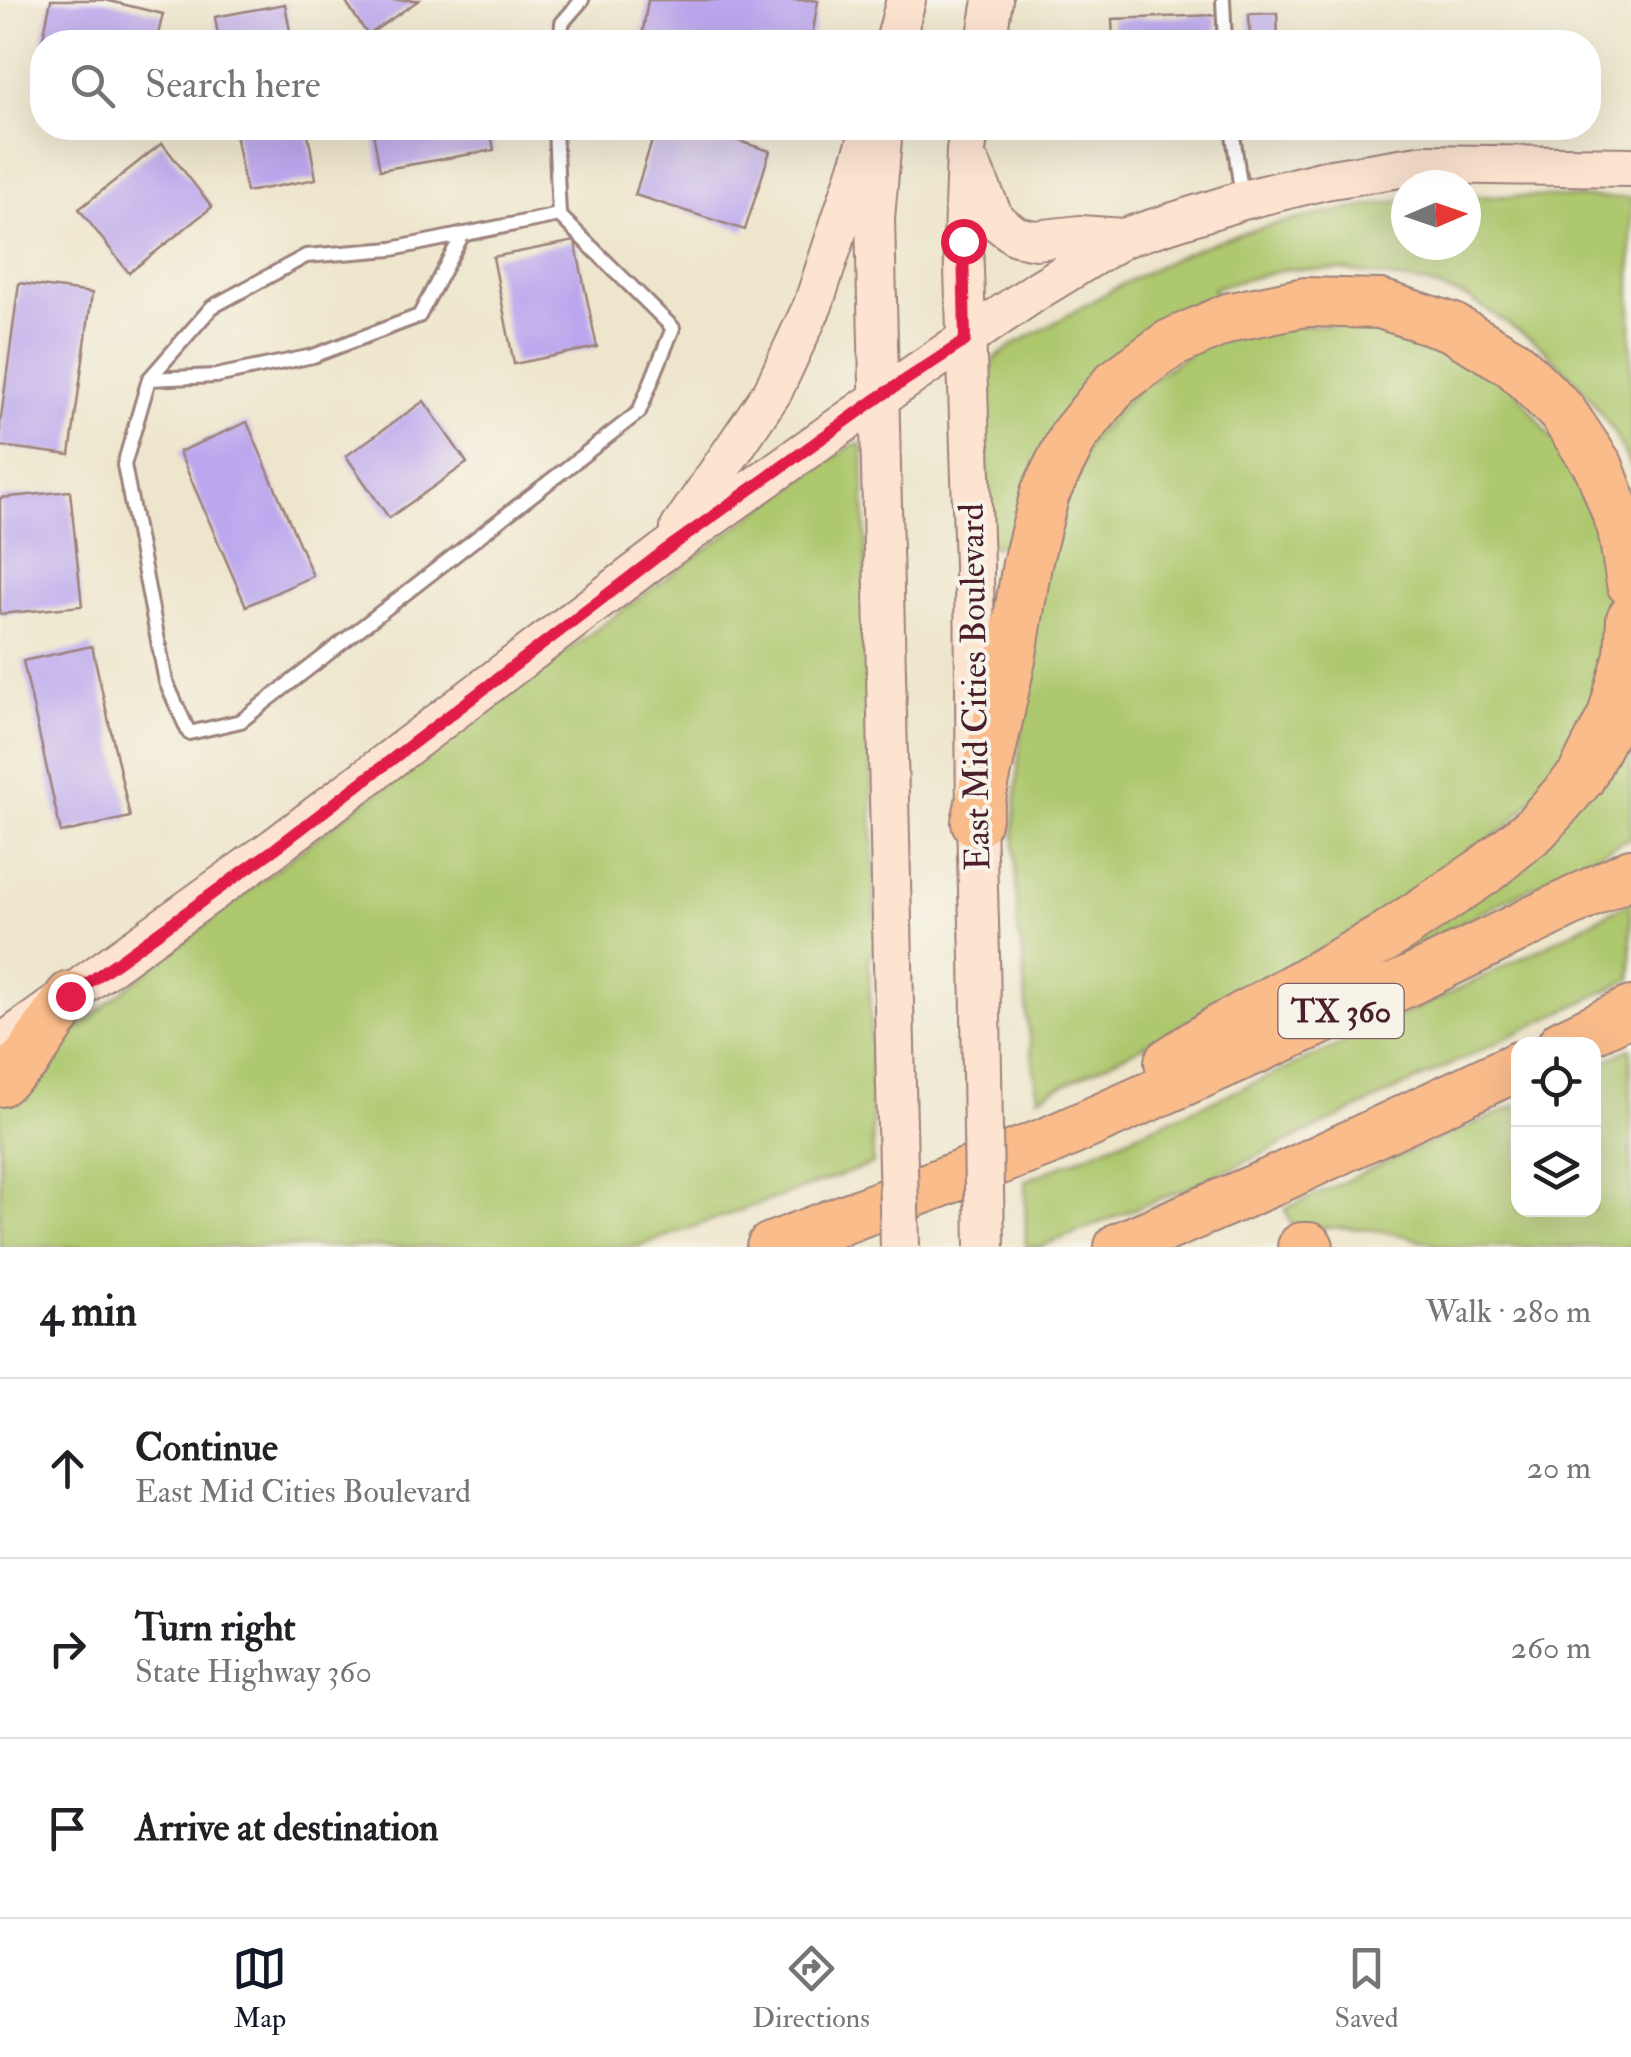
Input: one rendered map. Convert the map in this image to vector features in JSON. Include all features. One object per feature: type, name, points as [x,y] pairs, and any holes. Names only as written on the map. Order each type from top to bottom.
[{"type":"highway","points":[[976,822],[1011,660],[1026,564],[1045,493],[1074,435],[1116,383],[1170,344],[1232,317],[1305,302],[1380,304],[1451,327],[1514,363],[1562,412],[1600,467],[1622,528],[1631,583]]},
{"type":"highway","points":[[1047,1142],[1218,1030],[1381,940],[1484,871],[1535,828],[1580,777],[1612,716],[1629,654],[1631,619]]},
{"type":"highway","name":"TX 360","points":[[770,1247],[1047,1142],[1405,983],[1631,873]]},
{"type":"highway","points":[[0,1082],[27,1060],[70,996]]},
{"type":"highway","points":[[1577,1037],[1631,1011]]},
{"type":"highway","points":[[1119,1247],[1269,1183],[1511,1069]]},
{"type":"main road","points":[[898,30],[906,0]]},
{"type":"main road","points":[[988,30],[994,0]]},
{"type":"main road","points":[[663,552],[774,391],[813,305],[867,140]]},
{"type":"main road","points":[[881,140],[875,218],[878,398],[900,1247]]},
{"type":"main road","points":[[968,140],[994,220],[1016,236],[1035,240],[1080,235],[1123,238]]},
{"type":"main road","name":"East Mid Cities Boulevard","points":[[968,140],[963,241],[974,585],[985,1247]]},
{"type":"main road","points":[[0,1045],[276,848],[663,552],[878,398],[1123,238],[1243,200],[1325,180],[1425,164],[1631,167]]},
{"type":"lane","points":[[562,30],[562,22],[582,0]]},
{"type":"lane","points":[[1223,0],[1224,30]]},
{"type":"lane","points":[[556,140],[560,215],[673,328],[639,412],[241,721],[189,734],[166,682],[124,465],[149,379],[212,307],[306,256],[392,249],[560,215]]},
{"type":"lane","points":[[1234,140],[1243,200]]},
{"type":"lane","points":[[149,379],[216,376],[313,356],[419,316],[463,234]]},
{"type":"green space","points":[[1481,196],[1631,198],[1631,467],[1612,429],[1581,386],[1540,345],[1470,299],[1428,284],[1342,270],[1286,269],[1213,288],[1218,301],[1199,309],[1015,545],[986,546],[985,373],[1005,350],[1183,254],[1252,230],[1303,218],[1391,203],[1391,260],[1481,260]]},
{"type":"green space","points":[[1266,325],[1399,327],[1514,387],[1592,493],[1612,559],[1612,633],[1594,711],[1561,769],[1504,829],[1337,942],[1149,1043],[1038,1097],[1018,933],[1014,829],[1033,620],[1048,545],[1088,446],[1138,389],[1202,344]]},
{"type":"green space","points":[[860,444],[876,953],[869,954],[873,1164],[636,1247],[0,1247],[0,1095],[195,932],[396,777],[806,476]]},
{"type":"green space","points":[[1631,701],[1631,837],[1392,958]]},
{"type":"green space","points":[[1631,901],[1631,979],[1207,1180],[1040,1247],[1026,1247],[1025,1181],[1332,1048]]},
{"type":"green space","points":[[1631,1048],[1631,1247],[1442,1247],[1369,1229],[1293,1229],[1285,1209],[1511,1108],[1511,1217],[1601,1217],[1601,1063]]},
{"type":"building","points":[[51,0],[105,0],[163,14],[159,30],[45,30]]},
{"type":"building","points":[[344,0],[419,0],[375,30],[365,30]]},
{"type":"building","points":[[648,0],[818,1],[813,30],[643,30]]},
{"type":"building","points":[[285,4],[290,30],[217,30],[215,17]]},
{"type":"building","points":[[1277,13],[1278,30],[1250,30],[1249,14]]},
{"type":"building","points":[[1216,15],[1217,30],[1112,30],[1112,19]]},
{"type":"building","points":[[236,140],[309,140],[316,179],[246,192]]},
{"type":"building","points":[[374,140],[492,140],[494,150],[380,170]]},
{"type":"building","points":[[652,140],[736,140],[770,151],[745,230],[635,195]]},
{"type":"building","points":[[162,143],[212,207],[129,273],[79,209]]},
{"type":"building","points":[[575,241],[597,347],[514,364],[493,257]]},
{"type":"building","points":[[19,283],[92,293],[70,455],[0,446]]},
{"type":"building","points":[[424,401],[467,463],[389,518],[346,456]]},
{"type":"building","points":[[247,422],[313,576],[246,606],[179,452]]},
{"type":"building","points":[[70,491],[82,606],[0,614],[0,498]]},
{"type":"building","points":[[92,646],[130,817],[61,833],[23,661]]},
{"type":"route","points":[[70,996],[276,848],[663,552],[878,398],[965,341],[963,241]]}]
